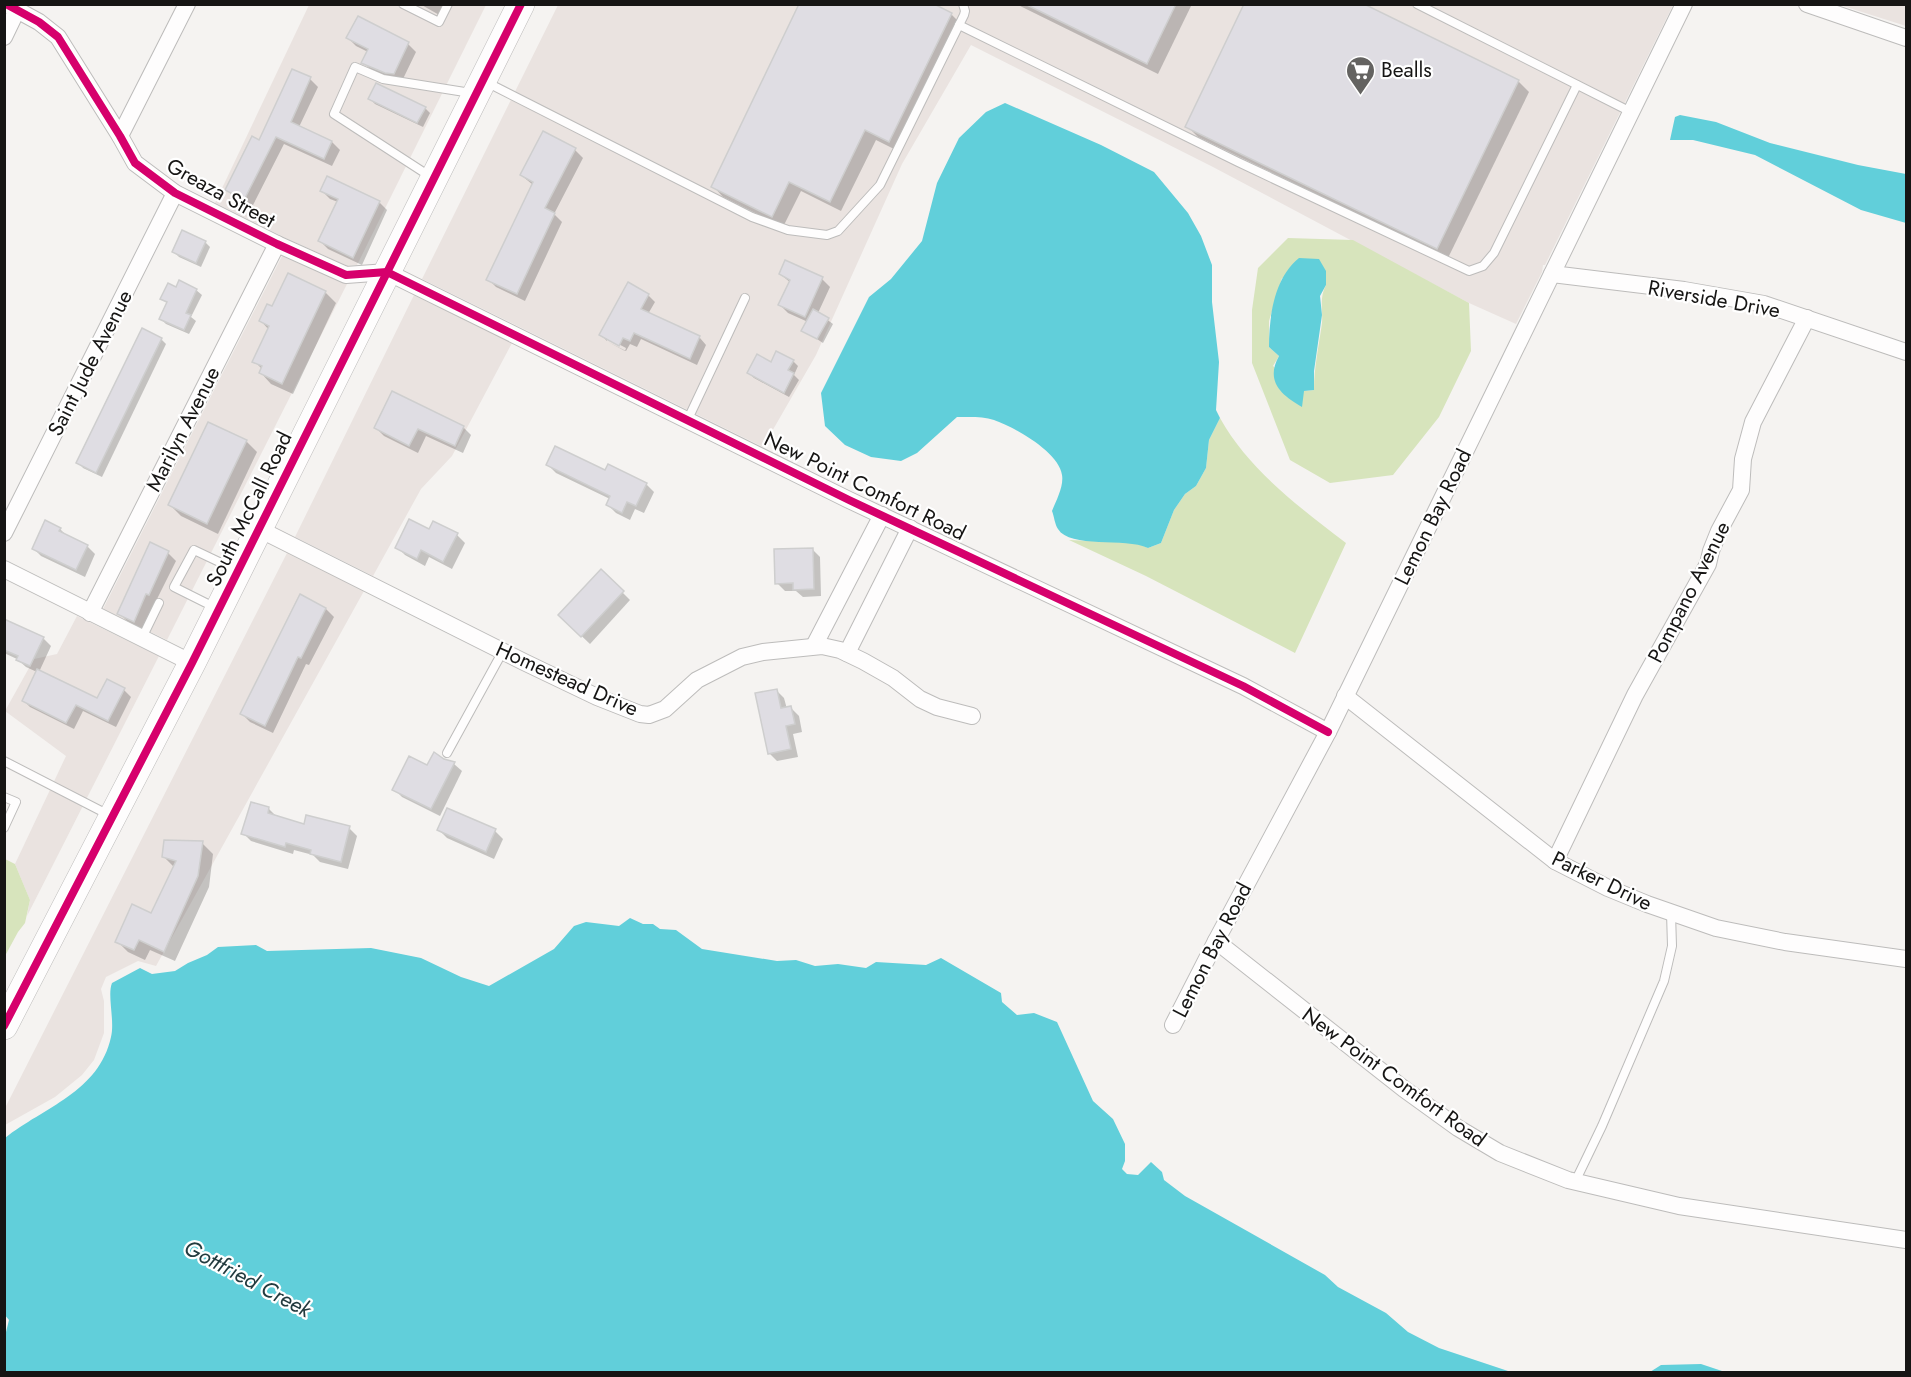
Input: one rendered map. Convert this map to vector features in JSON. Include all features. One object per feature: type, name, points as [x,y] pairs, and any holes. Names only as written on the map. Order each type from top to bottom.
[{"type":"main road","name":"South McCall Road","points":[[4,1026],[219,610],[521,4]]},
{"type":"street","points":[[120,136],[187,4]]},
{"type":"street","name":"Lemon Bay Road","points":[[1173,1025],[1328,732],[1684,4]]},
{"type":"street","points":[[1807,4],[1906,38]]},
{"type":"street","points":[[4,37],[12,7]]},
{"type":"street","name":"Greaza Street","points":[[12,7],[39,22],[58,37],[135,163],[175,194],[346,276],[387,272]]},
{"type":"street","name":"Saint Jude Avenue","points":[[4,533],[175,194]]},
{"type":"street","name":"Marilyn Avenue","points":[[90,613],[277,244]]},
{"type":"street","name":"New Point Comfort Road","points":[[387,272],[882,515],[1243,686],[1328,732]]},
{"type":"street","name":"Riverside Drive","points":[[1552,274],[1684,290],[1764,304],[1906,352]]},
{"type":"street","name":"Pompano Avenue","points":[[1555,861],[1635,695],[1708,564],[1710,551],[1741,490],[1743,459],[1753,422],[1807,318]]},
{"type":"street","points":[[814,646],[882,515]]},
{"type":"street","points":[[847,653],[910,528]]},
{"type":"street","name":"Homestead Drive","points":[[259,530],[597,697],[628,710],[649,715],[665,709],[697,680],[752,653],[814,646],[831,647],[847,653],[880,670],[929,703],[972,716]]},
{"type":"street","points":[[4,569],[192,663]]},
{"type":"street","name":"Parker Drive","points":[[1345,696],[1555,861],[1608,888],[1716,928],[1785,942],[1906,959]]},
{"type":"street","name":"New Point Comfort Road","points":[[1216,941],[1404,1089],[1458,1128],[1500,1153],[1575,1182],[1679,1206],[1906,1240]]},
{"type":"lane","points":[[403,4],[439,22],[448,4]]},
{"type":"lane","points":[[434,178],[334,114],[355,67],[383,79],[479,88],[752,217],[788,230],[827,236],[838,231],[880,185],[959,25],[965,11],[963,4]]},
{"type":"lane","points":[[1417,4],[1630,112]]},
{"type":"lane","points":[[959,25],[1238,162],[1469,271],[1483,266],[1494,253],[1577,85]]},
{"type":"lane","points":[[688,419],[745,298]]},
{"type":"lane","points":[[219,610],[174,587],[194,550],[238,571]]},
{"type":"lane","points":[[142,638],[159,603]]},
{"type":"lane","points":[[447,753],[503,651]]},
{"type":"lane","points":[[4,761],[112,817]]},
{"type":"lane","points":[[4,797],[16,802],[4,828]]},
{"type":"lane","points":[[1575,1182],[1665,981],[1672,946],[1671,913]]},
{"type":"shaded area","points":[[309,5],[486,5],[357,265],[347,266],[215,203]]},
{"type":"shaded area","points":[[558,5],[1673,5],[1543,265],[1542,272],[1516,324],[1469,303],[1213,167],[971,45],[902,164],[816,355],[763,447],[422,279]]},
{"type":"shaded area","points":[[1840,5],[1906,5],[1906,26]]},
{"type":"shaded area","points":[[282,256],[347,284],[167,640],[103,609]]},
{"type":"shaded area","points":[[414,295],[512,343],[452,456],[421,489],[373,576],[295,537]]},
{"type":"shaded area","points":[[287,553],[364,591],[156,966],[138,961],[106,977],[101,989],[104,1001],[104,1033],[94,1060],[82,1075],[55,1097],[5,1125],[4,1110]]},
{"type":"shaded area","points":[[77,616],[159,656],[27,916],[30,900],[15,864],[66,756],[5,711],[34,659],[57,654]]},
{"type":"green space","points":[[1288,238],[1353,240],[1469,303],[1471,351],[1439,417],[1393,475],[1330,483],[1290,460],[1252,363],[1252,310],[1258,268]],"holes":[[[1282,278],[1326,285],[1322,299],[1322,323],[1314,390],[1304,391],[1273,366],[1279,356],[1269,347],[1269,321]]]},
{"type":"green space","points":[[1220,418],[1245,454],[1276,487],[1346,543],[1295,653],[1146,576],[1069,540],[1137,543],[1148,548],[1161,543],[1174,510],[1185,494],[1196,486],[1206,468],[1209,440]]},
{"type":"green space","points":[[5,859],[15,864],[30,900],[25,923],[5,956]]},
{"type":"water","points":[[1005,103],[1101,145],[1154,172],[1188,213],[1201,236],[1212,265],[1212,302],[1219,362],[1216,410],[1220,418],[1209,440],[1206,468],[1196,486],[1185,494],[1174,510],[1161,543],[1148,548],[1126,543],[1086,541],[1064,535],[1057,527],[1052,511],[1062,484],[1059,466],[1044,449],[1013,428],[994,420],[980,417],[957,417],[917,453],[901,461],[871,457],[845,445],[825,426],[821,393],[869,297],[891,279],[922,241],[937,183],[959,138],[986,112]]},
{"type":"water","points":[[1680,115],[1716,122],[1770,143],[1858,165],[1906,174],[1906,223],[1861,210],[1755,155],[1693,140],[1670,140],[1675,117]]},
{"type":"water","points":[[1299,258],[1319,259],[1326,271],[1326,285],[1320,296],[1322,315],[1314,371],[1314,390],[1304,391],[1302,407],[1277,386],[1274,373],[1279,356],[1269,347],[1272,311],[1279,287],[1284,276]]},
{"type":"water","name":"Gottfried Creek","points":[[630,918],[643,924],[653,924],[660,929],[676,930],[702,949],[777,961],[796,960],[815,966],[838,964],[866,968],[876,962],[926,965],[941,958],[1001,993],[1002,1002],[1017,1015],[1034,1013],[1057,1022],[1093,1101],[1113,1119],[1125,1144],[1125,1161],[1122,1169],[1127,1174],[1138,1175],[1151,1162],[1162,1172],[1164,1180],[1185,1196],[1325,1275],[1338,1287],[1386,1313],[1408,1332],[1439,1348],[1511,1372],[5,1372],[5,1336],[9,1320],[4,1314],[5,1138],[68,1096],[95,1072],[105,1056],[111,1037],[112,983],[140,968],[152,974],[175,971],[218,947],[256,945],[267,951],[371,948],[421,958],[461,977],[489,986],[554,949],[574,926],[586,922],[619,926]]},
{"type":"water","points":[[1701,1364],[1725,1372],[1650,1372],[1661,1365]]},
{"type":"building","points":[[799,4],[934,4],[952,13],[889,142],[865,130],[830,202],[789,182],[772,217],[711,187]]},
{"type":"building","points":[[1025,4],[1176,4],[1147,64]]},
{"type":"building","points":[[1244,4],[1364,4],[1519,80],[1437,249],[1185,127]]},
{"type":"building","points":[[358,16],[409,42],[394,74],[385,73],[361,63],[368,49],[346,38]]},
{"type":"building","points":[[292,69],[311,77],[291,122],[332,141],[324,159],[276,137],[244,200],[225,190],[252,136],[259,140]]},
{"type":"building","points":[[376,83],[426,107],[417,123],[368,99]]},
{"type":"building","points":[[543,131],[576,148],[545,208],[555,213],[517,294],[486,280],[533,182],[520,175]]},
{"type":"building","points":[[327,176],[380,201],[353,258],[318,241],[338,199],[320,191]]},
{"type":"building","points":[[182,230],[206,241],[196,263],[172,252]]},
{"type":"building","points":[[785,260],[823,277],[805,317],[778,305],[790,280],[779,274]]},
{"type":"building","points":[[288,273],[326,291],[282,384],[259,373],[262,366],[252,362],[269,326],[259,321],[267,304],[272,306]]},
{"type":"building","points":[[179,280],[197,289],[186,313],[191,315],[184,330],[159,319],[167,302],[160,299],[168,283],[176,287]]},
{"type":"building","points":[[628,282],[649,294],[641,309],[700,336],[690,359],[634,333],[630,341],[623,338],[619,346],[599,335]]},
{"type":"building","points":[[813,309],[829,318],[817,339],[801,331]]},
{"type":"building","points":[[142,328],[162,338],[96,473],[76,463]]},
{"type":"building","points":[[776,351],[794,360],[788,370],[794,373],[784,393],[747,373],[757,354],[771,362]]},
{"type":"building","points":[[392,391],[464,426],[455,446],[418,429],[409,446],[374,428]]},
{"type":"building","points":[[208,422],[247,440],[207,524],[168,505]]},
{"type":"building","points":[[555,446],[605,470],[608,464],[647,483],[636,506],[627,502],[622,513],[606,505],[610,496],[546,465]]},
{"type":"building","points":[[409,519],[429,529],[433,521],[458,533],[443,562],[421,550],[417,559],[395,548]]},
{"type":"building","points":[[45,520],[61,528],[59,531],[88,545],[76,570],[32,549]]},
{"type":"building","points":[[150,542],[169,551],[134,622],[117,614]]},
{"type":"building","points":[[813,548],[814,589],[793,590],[793,583],[775,584],[774,549]]},
{"type":"building","points":[[601,569],[624,591],[581,637],[558,615]]},
{"type":"building","points":[[300,594],[326,608],[301,658],[298,657],[265,726],[240,714]]},
{"type":"building","points":[[4,619],[44,637],[30,666],[16,660],[18,656],[4,650]]},
{"type":"building","points":[[37,669],[97,698],[107,679],[125,688],[108,721],[76,705],[66,723],[22,701]]},
{"type":"building","points":[[777,689],[781,708],[791,706],[795,724],[786,726],[791,749],[768,754],[755,693]]},
{"type":"building","points":[[434,752],[444,759],[455,762],[431,809],[392,790],[409,756],[427,765]]},
{"type":"building","points":[[251,802],[269,807],[268,813],[304,824],[306,815],[350,826],[341,862],[310,854],[311,850],[286,843],[285,847],[241,834]]},
{"type":"building","points":[[447,808],[496,829],[486,852],[437,830]]},
{"type":"building","points":[[164,840],[203,841],[198,876],[164,952],[139,940],[134,950],[115,942],[132,904],[151,913],[176,861],[162,857]]},
{"type":"cycle path","points":[[6,4],[39,22],[58,37],[135,163],[175,193],[277,244],[346,275],[387,272],[849,500],[1243,686],[1328,732]]},
{"type":"cycle path","points":[[4,1026],[192,663],[521,4]]},
{"type":"place","name":"Bealls","points":[[1360,96]]}]
